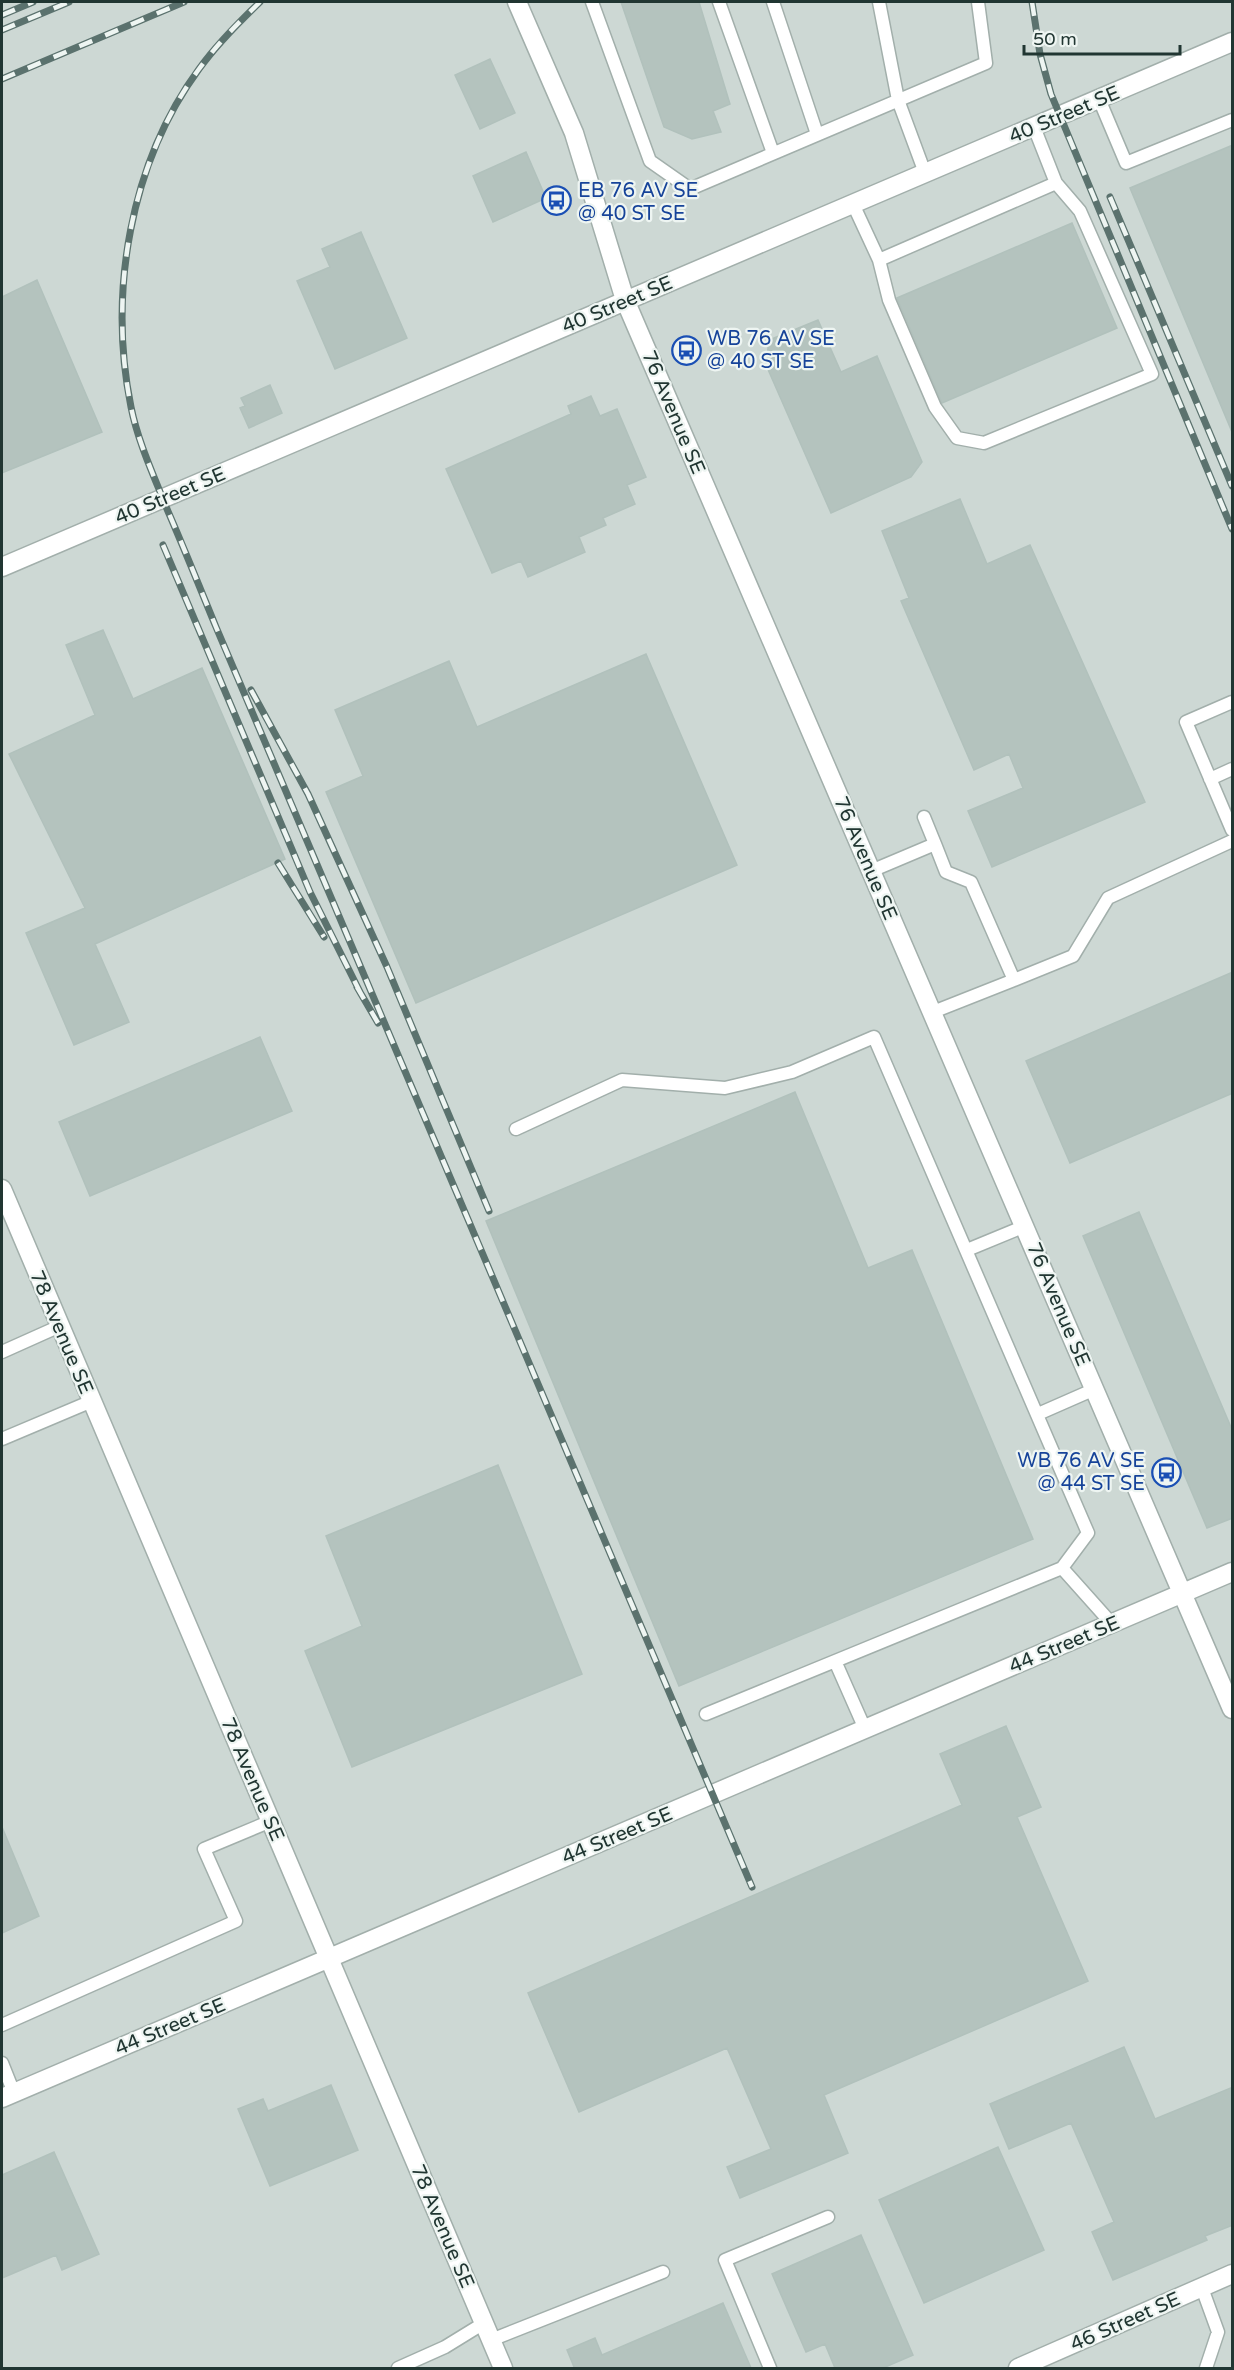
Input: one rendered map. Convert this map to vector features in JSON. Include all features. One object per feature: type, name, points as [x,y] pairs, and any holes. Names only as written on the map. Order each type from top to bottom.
[{"type":"street","name":"76 Avenue SE","points":[[517,2],[574,133],[626,300],[1233,1708]]},
{"type":"street","name":"40 Street SE","points":[[2,567],[1233,42]]},
{"type":"street","name":"78 Avenue SE","points":[[2,1189],[503,2368]]},
{"type":"street","name":"44 Street SE","points":[[8,2095],[1233,1572]]},
{"type":"street","name":"46 Street SE","points":[[1018,2368],[1233,2274]]},
{"type":"lane","points":[[592,2],[650,161],[690,189],[986,63],[978,2]]},
{"type":"lane","points":[[719,2],[773,153]]},
{"type":"lane","points":[[773,2],[817,134]]},
{"type":"lane","points":[[879,2],[898,100],[925,173]]},
{"type":"lane","points":[[1099,99],[1126,163],[1233,120]]},
{"type":"lane","points":[[853,204],[879,260],[889,300],[935,407],[957,438],[984,443],[1152,374],[1080,211],[1056,183],[1034,127]]},
{"type":"lane","points":[[879,260],[1056,183]]},
{"type":"lane","points":[[1233,702],[1186,722],[1233,830]]},
{"type":"lane","points":[[1210,779],[1233,769]]},
{"type":"lane","points":[[924,817],[946,872],[971,882],[1014,980]]},
{"type":"lane","points":[[933,1012],[1073,956],[1108,898],[1233,841]]},
{"type":"lane","points":[[871,871],[935,844]]},
{"type":"lane","points":[[516,1129],[622,1080],[725,1088],[792,1072],[874,1036],[1088,1533],[1062,1568],[706,1714]]},
{"type":"lane","points":[[967,1250],[1025,1226]]},
{"type":"lane","points":[[2,1352],[60,1326]]},
{"type":"lane","points":[[1038,1414],[1095,1389]]},
{"type":"lane","points":[[2,1438],[92,1401]]},
{"type":"lane","points":[[1062,1568],[1112,1624]]},
{"type":"lane","points":[[835,1661],[865,1730]]},
{"type":"lane","points":[[2,2025],[236,1921],[204,1849],[272,1821]]},
{"type":"lane","points":[[2,2063],[8,2095]]},
{"type":"lane","points":[[770,2368],[725,2260],[828,2217]]},
{"type":"lane","points":[[398,2368],[418,2365],[488,2332],[663,2272]]},
{"type":"lane","points":[[1202,2288],[1218,2332],[1206,2368]]},
{"type":"shaded area","points":[[2,2],[1232,2],[1232,2368],[2,2368]]},
{"type":"building","points":[[621,2],[699,2],[730,104],[713,111],[721,132],[692,139],[664,127]]},
{"type":"building","points":[[490,59],[515,113],[480,129],[455,75]]},
{"type":"building","points":[[1233,145],[1233,432],[1232,432],[1130,188]]},
{"type":"building","points":[[526,152],[546,198],[493,222],[473,176]]},
{"type":"building","points":[[1072,223],[1117,328],[942,403],[897,298]]},
{"type":"building","points":[[361,232],[407,338],[335,369],[297,281],[330,267],[322,249]]},
{"type":"building","points":[[37,280],[102,432],[2,473],[2,297]]},
{"type":"building","points":[[818,320],[841,372],[877,356],[922,462],[911,477],[831,513],[766,365],[769,340]]},
{"type":"building","points":[[270,385],[282,413],[249,428],[240,408],[245,406],[241,398]]},
{"type":"building","points":[[591,396],[600,416],[617,409],[646,477],[627,485],[635,504],[603,518],[606,525],[579,537],[585,552],[528,577],[521,561],[492,573],[446,469],[571,414],[568,406]]},
{"type":"building","points":[[960,499],[987,564],[1030,545],[1145,802],[992,867],[968,811],[1023,788],[1009,754],[974,770],[901,601],[909,598],[882,531]]},
{"type":"building","points":[[103,630],[133,699],[202,668],[285,859],[95,944],[129,1022],[74,1045],[26,933],[85,908],[9,754],[95,715],[66,645]]},
{"type":"building","points":[[646,654],[737,865],[416,1003],[326,792],[363,776],[335,710],[449,661],[477,727]]},
{"type":"building","points":[[1233,972],[1233,1093],[1070,1163],[1026,1061]]},
{"type":"building","points":[[260,1037],[292,1111],[90,1196],[59,1122]]},
{"type":"building","points":[[795,1092],[868,1268],[912,1250],[1033,1539],[679,1686],[486,1221]]},
{"type":"building","points":[[1139,1212],[1233,1432],[1233,1518],[1207,1528],[1083,1236]]},
{"type":"building","points":[[498,1465],[582,1674],[352,1767],[305,1651],[362,1626],[326,1536]]},
{"type":"building","points":[[1006,1726],[1041,1807],[1017,1817],[1088,1981],[824,2095],[848,2153],[740,2198],[727,2167],[771,2149],[727,2048],[579,2112],[528,1993],[962,1805],[940,1754]]},
{"type":"building","points":[[2,1827],[39,1916],[2,1933]]},
{"type":"building","points":[[1124,2047],[1155,2119],[1233,2087],[1233,2225],[1205,2236],[1207,2240],[1113,2280],[1092,2232],[1114,2222],[1071,2123],[1009,2149],[990,2104]]},
{"type":"building","points":[[331,2085],[358,2150],[270,2186],[238,2109],[263,2099],[268,2111]]},
{"type":"building","points":[[998,2147],[1044,2250],[924,2303],[879,2200]]},
{"type":"building","points":[[54,2152],[99,2254],[62,2270],[56,2255],[2,2278],[2,2175]]},
{"type":"building","points":[[861,2235],[913,2355],[883,2368],[835,2368],[825,2344],[806,2352],[772,2274]]},
{"type":"building","points":[[723,2303],[751,2368],[572,2368],[574,2367],[567,2350],[595,2338],[602,2355]]},
{"type":"railway","points":[[2,15],[33,2]]},
{"type":"railway","points":[[2,30],[69,2]]},
{"type":"railway","points":[[2,79],[184,2]]},
{"type":"railway","points":[[260,2],[213,51],[175,106],[156,145],[141,187],[130,230],[124,275],[122,319],[124,364],[134,420],[142,446],[216,627],[752,1887]]},
{"type":"railway","points":[[1032,2],[1040,54],[1051,94],[1232,529]]},
{"type":"railway","points":[[1110,197],[1232,486]]},
{"type":"railway","points":[[163,545],[310,892],[361,994]]},
{"type":"railway","points":[[251,690],[308,794],[387,967],[489,1211]]},
{"type":"railway","points":[[278,863],[324,937]]},
{"type":"railway","points":[[357,987],[378,1023]]},
{"type":"place","name":"EB 76 AV SE @ 40 ST SE","points":[[557,201]]},
{"type":"place","name":"WB 76 AV SE @ 40 ST SE","points":[[686,350]]},
{"type":"place","name":"WB 76 AV SE @ 44 ST SE","points":[[1166,1472]]}]
